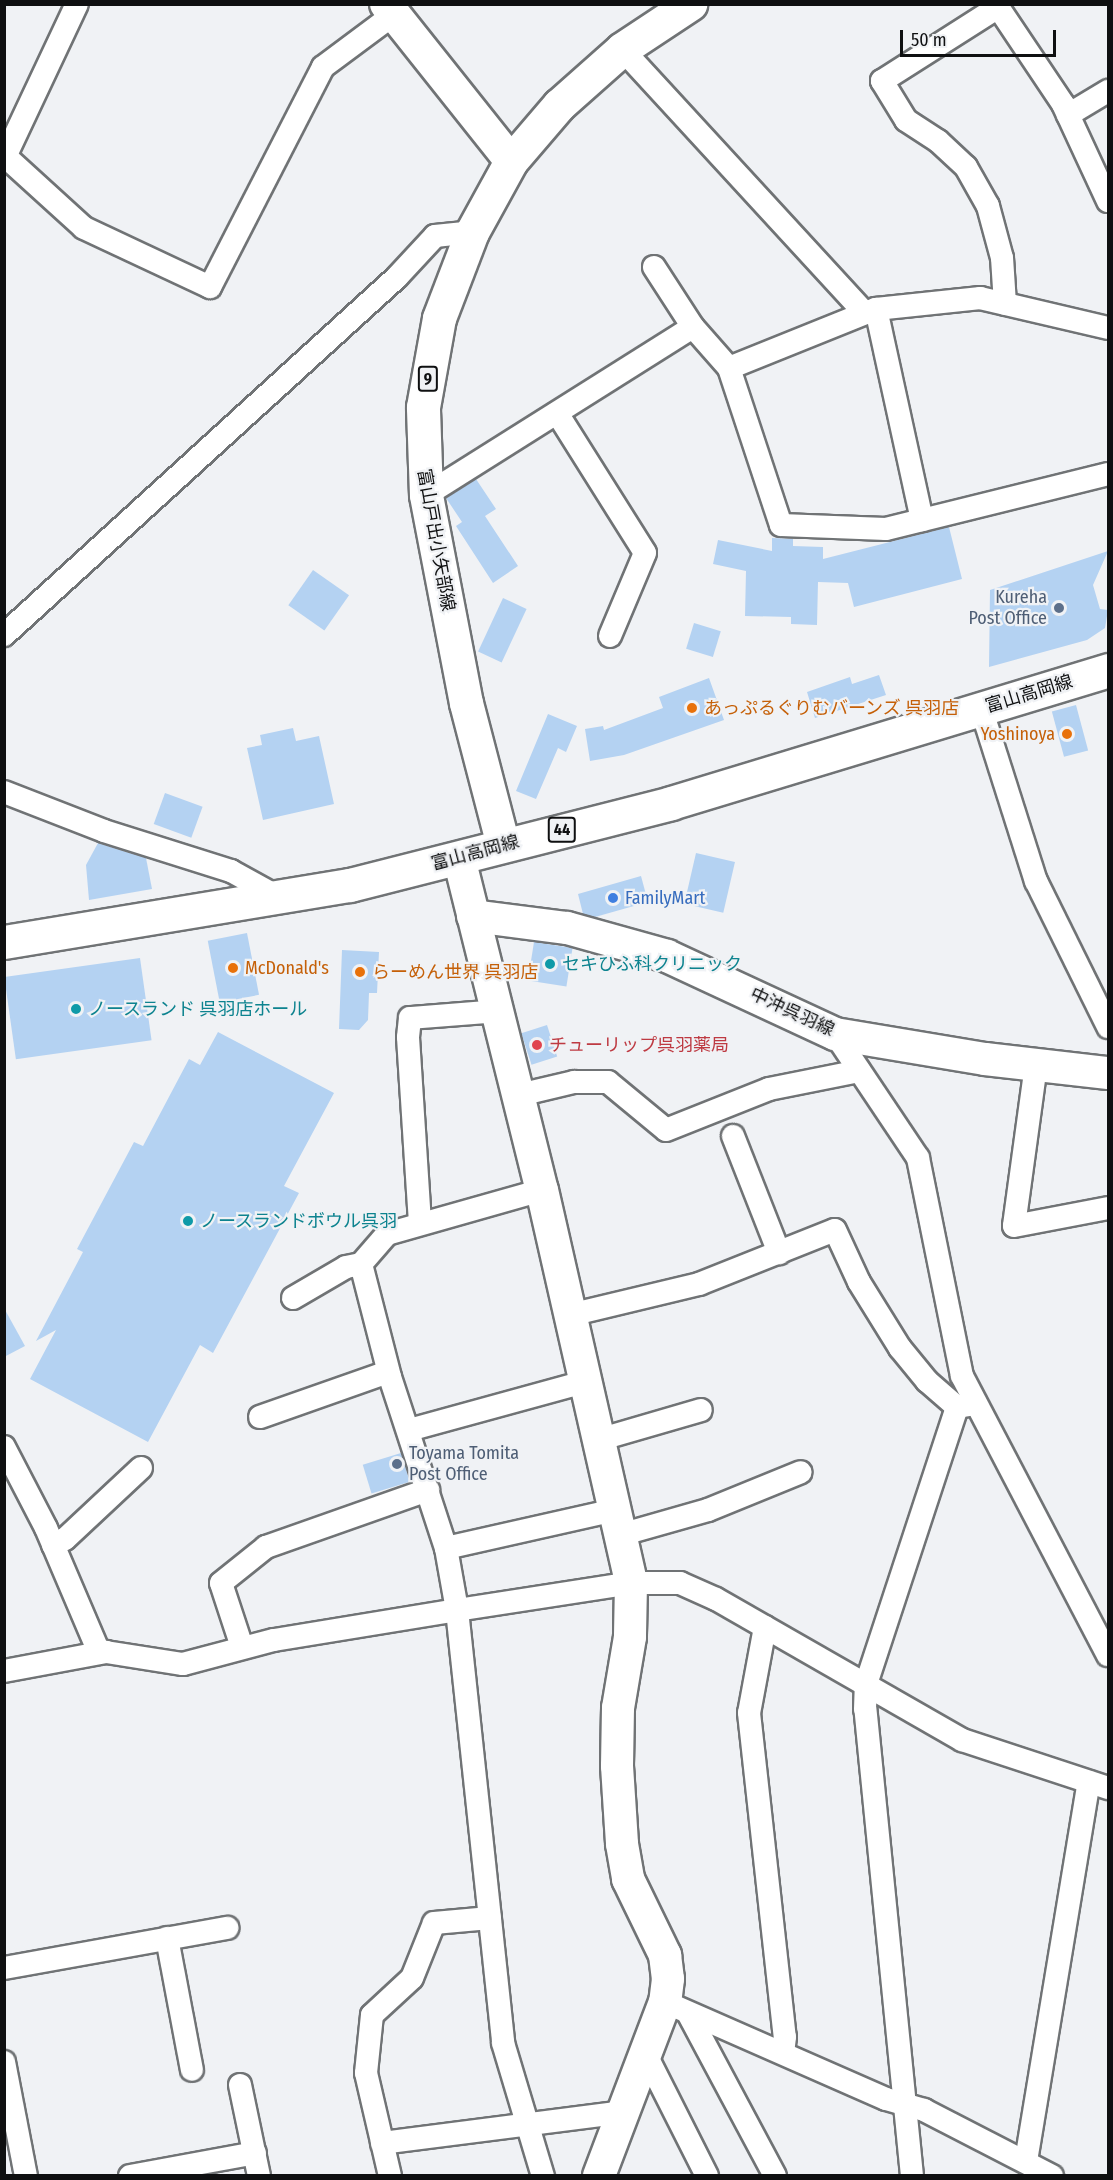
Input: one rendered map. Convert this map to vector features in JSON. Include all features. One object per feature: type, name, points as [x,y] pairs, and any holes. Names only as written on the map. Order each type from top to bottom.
[{"type":"main road","name":"富山戸出小矢部線","points":[[503,845],[466,703],[426,495],[423,407],[439,318],[472,232],[511,161],[559,105],[622,49],[690,4]]},
{"type":"main road","name":"富山高岡線","points":[[4,942],[350,885],[671,803],[1108,670]]},
{"type":"street","points":[[77,4],[5,158],[84,228],[210,287],[323,67],[390,9],[511,161]]},
{"type":"street","points":[[1005,304],[1002,258],[988,206],[966,166],[938,141],[906,120],[882,81],[998,7],[1068,115],[1108,201]]},
{"type":"street","points":[[622,49],[871,311],[922,520]]},
{"type":"street","points":[[1068,115],[1108,91]]},
{"type":"street","points":[[4,634],[397,278],[435,237],[472,232]]},
{"type":"street","points":[[654,267],[693,327],[729,368],[781,525],[886,530],[1108,474]]},
{"type":"street","points":[[729,368],[871,311],[980,298],[1108,328]]},
{"type":"street","points":[[426,495],[693,327]]},
{"type":"street","points":[[556,413],[645,554],[610,636]]},
{"type":"street","points":[[981,708],[1036,881],[1108,1027]]},
{"type":"street","points":[[4,792],[104,831],[231,871],[278,897]]},
{"type":"street","points":[[459,858],[542,1190],[631,1583],[630,1637],[618,1708],[616,1766],[622,1844],[628,1879],[665,1955],[668,1979],[676,2007],[775,2175]]},
{"type":"street","name":"中沖呉羽線","points":[[473,916],[567,928],[667,956],[835,1034],[1036,1065],[1108,1073]]},
{"type":"street","points":[[420,1223],[408,1037],[410,1018],[498,1011]]},
{"type":"street","points":[[835,1034],[918,1158],[968,1406],[1108,1655]]},
{"type":"street","points":[[1036,1065],[1014,1226],[1108,1208]]},
{"type":"street","points":[[519,1095],[574,1082],[608,1082],[666,1130],[769,1089],[859,1071]]},
{"type":"street","points":[[733,1136],[779,1253]]},
{"type":"street","points":[[293,1298],[346,1267],[362,1264],[387,1233],[542,1190]]},
{"type":"street","points":[[570,1315],[699,1284],[835,1230],[859,1282],[900,1348],[927,1381],[968,1406]]},
{"type":"street","points":[[362,1264],[388,1372],[446,1548],[457,1611],[503,2043],[543,2175]]},
{"type":"street","points":[[260,1417],[388,1372]]},
{"type":"street","points":[[409,1430],[585,1382]]},
{"type":"street","points":[[912,2175],[865,1709],[866,1684],[968,1406]]},
{"type":"street","points":[[598,1440],[701,1410]]},
{"type":"street","points":[[4,1448],[53,1545],[99,1652]]},
{"type":"street","points":[[53,1545],[65,1539],[141,1468]]},
{"type":"street","points":[[446,1548],[708,1510],[801,1472]]},
{"type":"street","points":[[242,1647],[221,1583],[266,1547],[428,1490]]},
{"type":"street","points":[[4,1671],[99,1652],[183,1664],[242,1647],[457,1611],[631,1583],[681,1583],[866,1684],[962,1740],[1099,1785],[1026,2162]]},
{"type":"street","points":[[765,1628],[750,1713],[784,2037],[783,2053]]},
{"type":"street","points":[[390,2175],[366,2073],[372,2015],[412,1978],[434,1923],[490,1918]]},
{"type":"street","points":[[4,1968],[227,1928]]},
{"type":"street","points":[[167,1938],[192,2070]]},
{"type":"street","points":[[676,2007],[886,2099],[906,2103],[1052,2175]]},
{"type":"street","points":[[599,2175],[645,2053],[676,2007]]},
{"type":"street","points":[[645,2053],[707,2175]]},
{"type":"street","points":[[4,2062],[26,2175]]},
{"type":"street","points":[[240,2085],[259,2175]]},
{"type":"street","points":[[382,2143],[623,2112]]},
{"type":"street","points":[[130,2175],[255,2153]]},
{"type":"building","points":[[476,479],[496,509],[485,516],[518,566],[493,583],[456,526],[462,522],[446,498]]},
{"type":"building","points":[[949,527],[962,579],[854,607],[848,583],[818,582],[817,625],[791,624],[791,617],[745,616],[746,571],[713,564],[718,540],[772,551],[772,538],[793,539],[793,546],[823,547],[823,559]]},
{"type":"building","points":[[1108,551],[1093,585],[1100,609],[1108,610],[1105,628],[1087,640],[989,667],[990,590]]},
{"type":"building","points":[[313,570],[349,595],[324,630],[288,605]]},
{"type":"building","points":[[503,598],[527,609],[502,662],[478,651]]},
{"type":"building","points":[[694,623],[721,631],[713,657],[686,649]]},
{"type":"building","points":[[879,675],[886,695],[815,718],[807,692],[850,677],[852,684]]},
{"type":"building","points":[[709,678],[724,720],[624,755],[590,761],[585,729],[603,726],[604,730],[663,708],[659,697]]},
{"type":"building","points":[[1076,705],[1088,750],[1064,757],[1052,711]]},
{"type":"building","points":[[548,714],[577,726],[566,752],[558,748],[536,799],[516,791]]},
{"type":"building","points":[[293,728],[296,741],[319,736],[334,804],[263,820],[247,748],[262,745],[260,735]]},
{"type":"building","points":[[165,793],[203,807],[191,838],[154,824]]},
{"type":"building","points":[[98,843],[146,858],[152,889],[89,900],[86,865]]},
{"type":"building","points":[[696,853],[735,862],[723,913],[684,904]]},
{"type":"building","name":"FamilyMart","points":[[641,876],[648,902],[595,917],[583,914],[578,894]]},
{"type":"building","name":"McDonald's","points":[[247,933],[259,995],[220,1002],[208,941]]},
{"type":"building","name":"セキひふ科クリニック","points":[[534,942],[573,948],[566,987],[528,981]]},
{"type":"building","name":"らーめん世界 呉羽店","points":[[342,950],[379,952],[377,993],[369,993],[368,1020],[359,1030],[339,1029]]},
{"type":"building","name":"ノースランド 呉羽店ホール","points":[[140,958],[152,1040],[16,1059],[4,977]]},
{"type":"building","name":"チューリップ呉羽薬局","points":[[547,1025],[557,1056],[532,1065],[521,1033]]},
{"type":"building","name":"ノースランドボウル呉羽","points":[[218,1032],[334,1093],[284,1186],[299,1193],[213,1353],[200,1345],[148,1442],[30,1379],[56,1330],[36,1341],[83,1252],[77,1249],[134,1142],[143,1146],[189,1059],[200,1065]]},
{"type":"building","points":[[4,1308],[25,1346],[4,1357]]},
{"type":"building","points":[[401,1453],[410,1482],[372,1493],[363,1465]]},
{"type":"place","name":"Kureha Post Office","points":[[1059,608]]},
{"type":"place","name":"あっぷるぐりむバーンズ 呉羽店","points":[[692,708]]},
{"type":"place","name":"Yoshinoya","points":[[1067,734]]},
{"type":"place","name":"FamilyMart","points":[[613,898]]},
{"type":"place","name":"セキひふ科クリニック","points":[[550,964]]},
{"type":"place","name":"McDonald's","points":[[233,968]]},
{"type":"place","name":"らーめん世界 呉羽店","points":[[360,972]]},
{"type":"place","name":"ノースランド 呉羽店ホール","points":[[76,1009]]},
{"type":"place","name":"チューリップ呉羽薬局","points":[[537,1045]]},
{"type":"place","name":"ノースランドボウル呉羽","points":[[188,1221]]},
{"type":"place","name":"Toyama Tomita Post Office","points":[[397,1464]]}]
